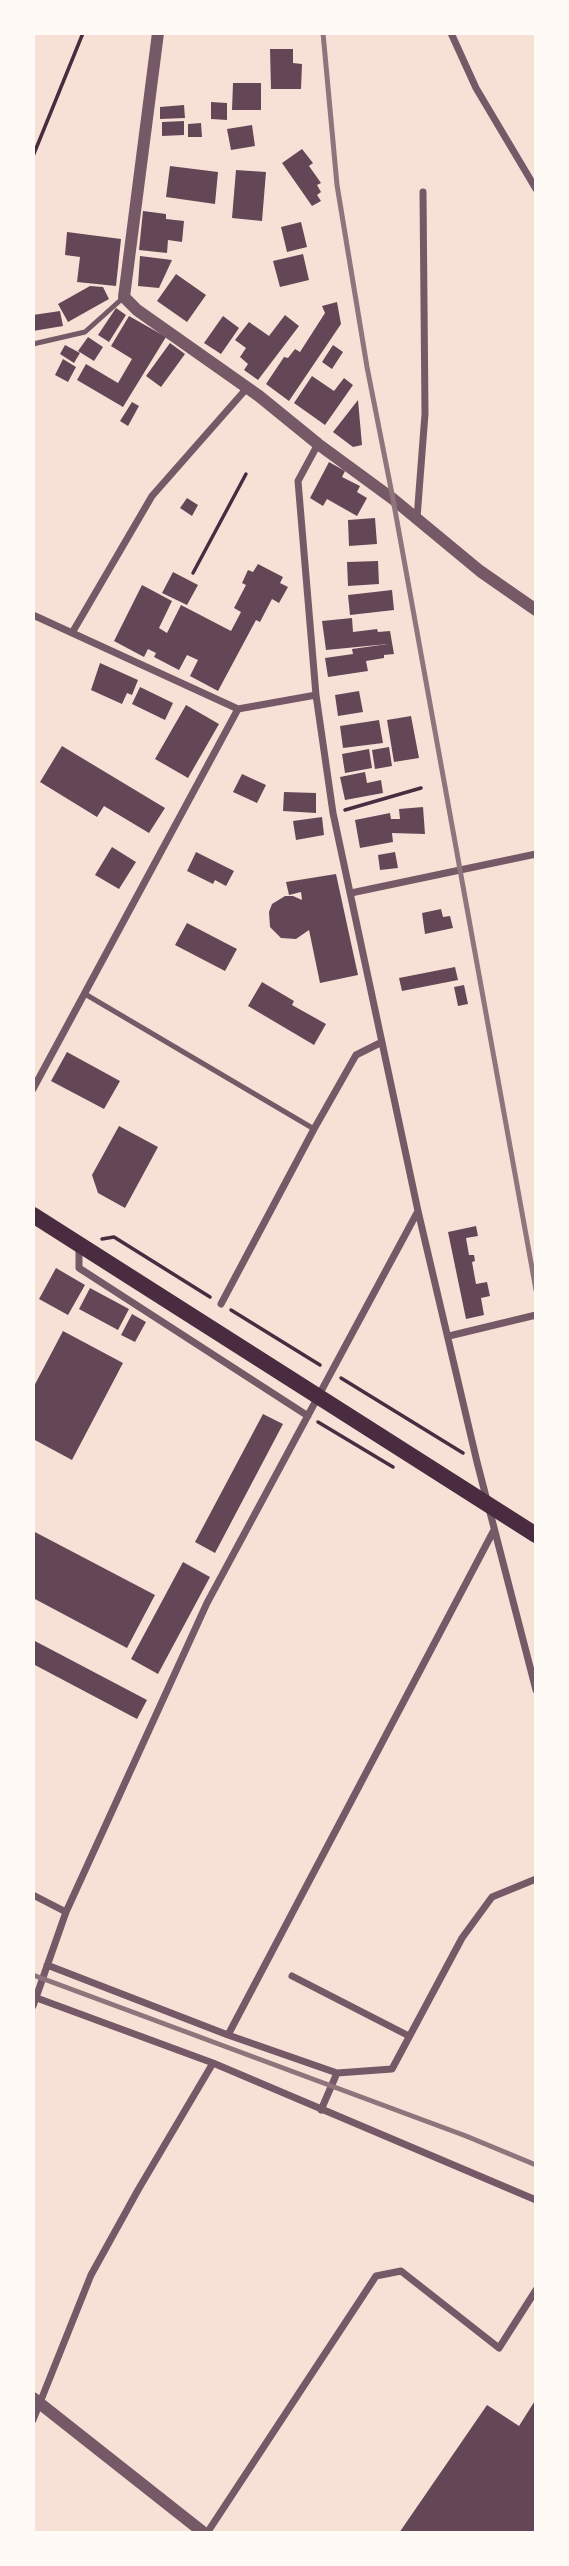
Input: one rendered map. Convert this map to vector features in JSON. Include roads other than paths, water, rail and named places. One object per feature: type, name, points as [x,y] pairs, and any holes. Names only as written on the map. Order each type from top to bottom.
[{"type":"main road","points":[[35,1221],[80,1244],[309,1393],[536,1535]]},
{"type":"street","points":[[158,33],[124,297],[137,310],[247,388],[417,518],[480,571],[536,610]]},
{"type":"street","points":[[451,33],[476,88],[536,189]]},
{"type":"street","points":[[417,518],[425,414],[423,192]]},
{"type":"street","points":[[72,633],[152,496],[247,388]]},
{"type":"street","points":[[318,444],[298,481],[316,695],[333,813],[418,1212],[477,1462],[536,1690]]},
{"type":"street","points":[[33,615],[238,709],[316,695]]},
{"type":"street","points":[[33,1088],[238,709]]},
{"type":"street","points":[[351,893],[536,854]]},
{"type":"street","points":[[221,1304],[356,1055],[382,1042]]},
{"type":"street","points":[[418,1212],[208,1603],[66,1912],[34,2000],[213,2063],[536,2200]]},
{"type":"street","points":[[80,1244],[79,1268],[308,1416]]},
{"type":"street","points":[[449,1336],[536,1315]]},
{"type":"street","points":[[228,2035],[494,1529]]},
{"type":"street","points":[[47,1965],[228,2035],[337,2073],[392,2069],[462,1938],[492,1897],[536,1879]]},
{"type":"street","points":[[33,1895],[66,1912]]},
{"type":"street","points":[[292,1976],[409,2036]]},
{"type":"street","points":[[33,2420],[37,2401],[91,2275],[213,2063]]},
{"type":"street","points":[[321,2110],[337,2073]]},
{"type":"street","points":[[37,2401],[205,2533],[376,2276],[401,2271],[499,2348],[536,2290]]},
{"type":"lane","points":[[33,344],[85,332],[124,297]]},
{"type":"lane","points":[[85,994],[314,1129]]},
{"type":"railway","points":[[323,33],[337,185],[367,367],[536,1290]]},
{"type":"railway","points":[[33,1975],[466,2136],[536,2165]]}]
